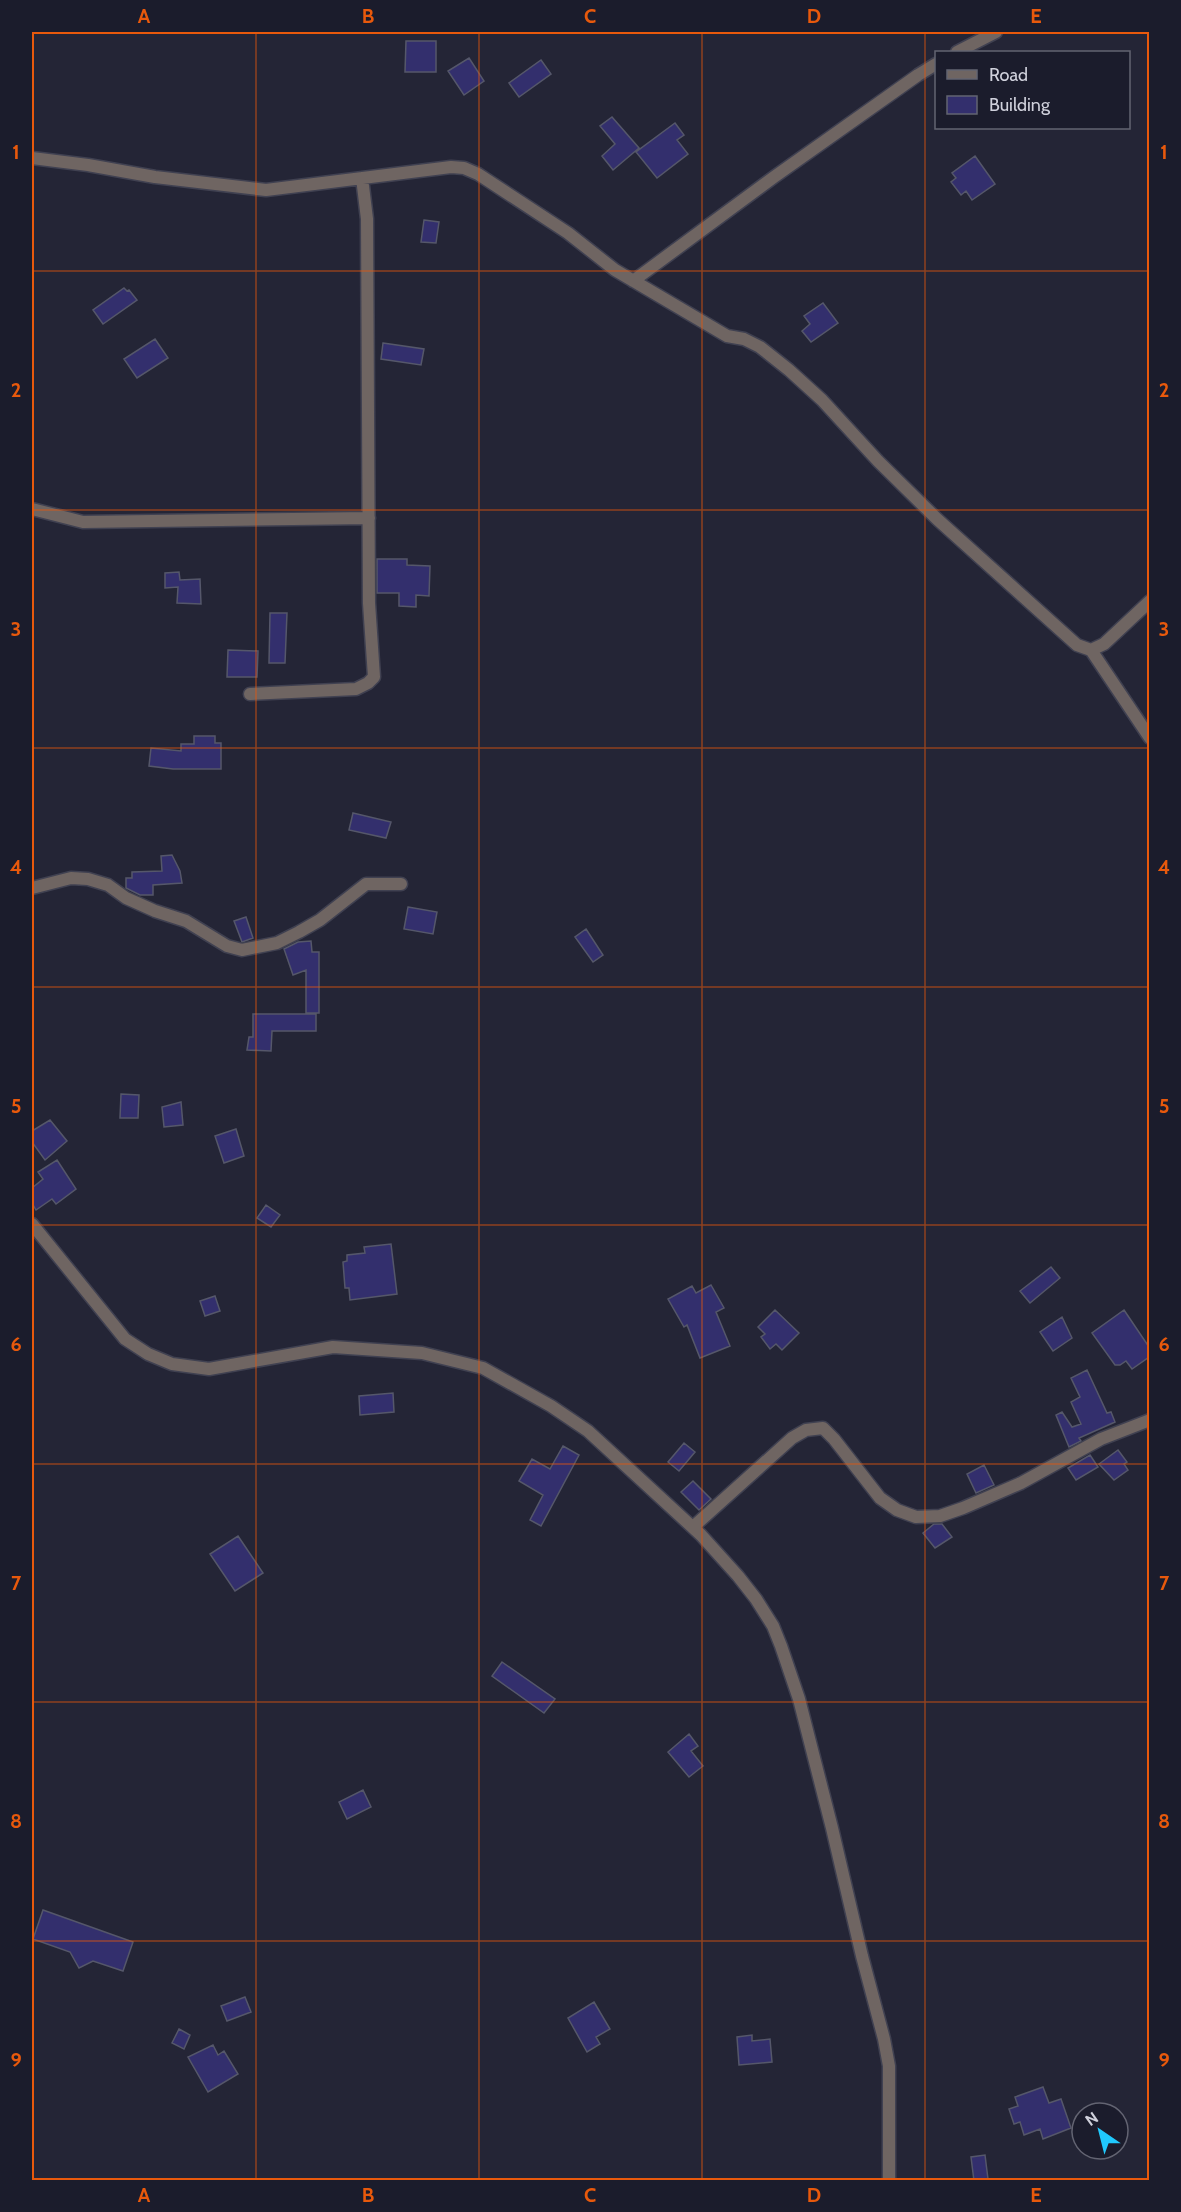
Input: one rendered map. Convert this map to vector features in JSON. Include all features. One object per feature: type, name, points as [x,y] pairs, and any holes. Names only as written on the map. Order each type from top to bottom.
[{"type":"street","points":[[959,51],[996,32]]},
{"type":"street","points":[[633,281],[774,177],[935,65]]},
{"type":"street","points":[[32,158],[155,177],[266,190],[451,167],[464,168],[478,174],[568,233],[615,270],[727,336],[744,339],[767,352],[822,400],[878,461],[954,534],[1077,645],[1091,650],[1149,738]]},
{"type":"street","points":[[250,694],[356,689],[374,677],[369,603],[367,219],[362,178]]},
{"type":"street","points":[[32,509],[83,522],[369,518]]},
{"type":"street","points":[[1091,650],[1104,644],[1149,601]]},
{"type":"street","points":[[32,888],[71,878],[88,879],[108,885],[126,898],[186,921],[227,946],[242,950],[277,943],[299,932],[321,920],[366,884],[401,884]]},
{"type":"street","points":[[32,1224],[125,1339],[148,1354],[172,1364],[208,1369],[333,1347],[422,1353],[483,1368],[551,1406],[588,1431],[693,1527],[738,1575],[767,1617],[781,1646],[799,1699],[832,1828],[889,2066],[888,2181]]},
{"type":"street","points":[[693,1527],[792,1438],[806,1430],[823,1428],[880,1498],[897,1510],[916,1517],[940,1516],[963,1508],[1021,1483],[1101,1439],[1149,1420]]},
{"type":"building","points":[[406,41],[436,41],[436,72],[405,72]]},
{"type":"building","points":[[469,58],[484,81],[464,95],[448,71]]},
{"type":"building","points":[[541,60],[551,74],[519,97],[509,83]]},
{"type":"building","points":[[612,117],[639,148],[613,170],[602,156],[615,144],[600,126]]},
{"type":"building","points":[[675,123],[684,135],[677,140],[688,154],[657,178],[636,152]]},
{"type":"building","points":[[975,156],[995,184],[972,200],[966,191],[961,195],[951,182],[956,178],[952,173]]},
{"type":"building","points":[[424,220],[439,222],[436,243],[421,242]]},
{"type":"building","points":[[124,288],[129,290],[137,300],[103,324],[93,310]]},
{"type":"building","points":[[823,303],[838,323],[811,342],[802,331],[810,324],[804,316]]},
{"type":"building","points":[[155,339],[168,358],[137,378],[124,359]]},
{"type":"building","points":[[383,343],[424,349],[421,365],[381,359]]},
{"type":"building","points":[[377,559],[407,559],[407,565],[430,566],[429,596],[416,595],[416,607],[399,606],[399,593],[377,593]]},
{"type":"building","points":[[179,572],[180,580],[200,579],[201,604],[177,603],[178,587],[165,588],[165,573]]},
{"type":"building","points":[[270,613],[287,613],[285,663],[269,663]]},
{"type":"building","points":[[228,650],[258,651],[257,677],[227,677]]},
{"type":"building","points":[[194,736],[215,736],[215,743],[221,743],[221,769],[173,769],[149,766],[151,748],[181,751],[181,744],[194,744]]},
{"type":"building","points":[[353,813],[391,822],[386,838],[349,830]]},
{"type":"building","points":[[172,855],[180,871],[182,883],[153,885],[153,895],[140,895],[126,888],[126,878],[132,878],[132,872],[162,871],[161,856]]},
{"type":"building","points":[[408,907],[437,912],[433,934],[404,929]]},
{"type":"building","points":[[246,917],[253,938],[242,942],[234,921]]},
{"type":"building","points":[[586,929],[603,955],[593,962],[575,937]]},
{"type":"building","points":[[311,941],[312,952],[319,952],[319,1013],[306,1013],[306,970],[293,975],[284,949],[298,942]]},
{"type":"building","points":[[253,1014],[316,1014],[316,1031],[272,1031],[271,1051],[247,1050],[249,1037],[253,1037]]},
{"type":"building","points":[[121,1094],[139,1095],[138,1118],[120,1118]]},
{"type":"building","points":[[181,1102],[183,1125],[164,1127],[162,1107]]},
{"type":"building","points":[[50,1120],[67,1141],[45,1160],[32,1142],[32,1131]]},
{"type":"building","points":[[236,1129],[244,1156],[224,1163],[215,1136]]},
{"type":"building","points":[[57,1160],[76,1189],[56,1204],[52,1199],[36,1210],[32,1203],[32,1188],[43,1179],[38,1172]]},
{"type":"building","points":[[266,1205],[280,1215],[271,1227],[257,1218]]},
{"type":"building","points":[[391,1244],[397,1294],[350,1300],[349,1288],[345,1288],[343,1262],[347,1261],[347,1255],[365,1253],[364,1247]]},
{"type":"building","points":[[1051,1267],[1060,1278],[1030,1303],[1020,1291]]},
{"type":"building","points":[[711,1285],[724,1308],[716,1312],[730,1346],[700,1358],[687,1325],[684,1327],[668,1299],[692,1286],[696,1293]]},
{"type":"building","points":[[215,1296],[220,1311],[205,1316],[200,1301]]},
{"type":"building","points":[[775,1310],[799,1333],[782,1350],[776,1344],[770,1349],[761,1337],[765,1334],[758,1327]]},
{"type":"building","points":[[1124,1310],[1149,1347],[1149,1357],[1132,1369],[1126,1361],[1115,1365],[1092,1333]]},
{"type":"building","points":[[1062,1317],[1072,1338],[1053,1351],[1040,1332]]},
{"type":"building","points":[[1087,1370],[1107,1413],[1111,1412],[1115,1422],[1079,1438],[1081,1441],[1069,1447],[1056,1415],[1062,1412],[1072,1427],[1081,1424],[1071,1402],[1080,1397],[1071,1378]]},
{"type":"building","points":[[393,1393],[394,1412],[360,1415],[359,1396]]},
{"type":"building","points":[[684,1443],[695,1452],[679,1471],[668,1462]]},
{"type":"building","points":[[563,1446],[579,1455],[541,1526],[530,1520],[543,1495],[519,1481],[532,1459],[550,1469]]},
{"type":"building","points":[[1118,1450],[1127,1462],[1124,1464],[1128,1470],[1114,1480],[1099,1464]]},
{"type":"building","points":[[1090,1455],[1098,1467],[1076,1480],[1068,1468]]},
{"type":"building","points":[[984,1465],[994,1485],[976,1493],[967,1474]]},
{"type":"building","points":[[693,1481],[711,1499],[699,1510],[681,1492]]},
{"type":"building","points":[[934,1524],[942,1524],[952,1537],[935,1548],[923,1533]]},
{"type":"building","points":[[238,1536],[263,1573],[235,1591],[210,1554]]},
{"type":"building","points":[[502,1662],[555,1699],[544,1713],[492,1676]]},
{"type":"building","points":[[689,1734],[698,1746],[691,1751],[703,1766],[689,1777],[668,1752]]},
{"type":"building","points":[[363,1790],[371,1807],[347,1819],[339,1802]]},
{"type":"building","points":[[43,1910],[133,1942],[123,1971],[93,1961],[79,1968],[70,1952],[33,1939]]},
{"type":"building","points":[[245,1997],[251,2012],[227,2021],[221,2006]]},
{"type":"building","points":[[594,2002],[610,2029],[596,2037],[600,2044],[587,2052],[568,2018]]},
{"type":"building","points":[[179,2029],[190,2035],[184,2049],[172,2043]]},
{"type":"building","points":[[752,2035],[752,2041],[770,2039],[772,2062],[739,2065],[737,2037]]},
{"type":"building","points":[[213,2045],[218,2055],[224,2051],[238,2074],[208,2092],[188,2057]]},
{"type":"building","points":[[1043,2087],[1049,2103],[1061,2099],[1070,2128],[1043,2139],[1040,2129],[1024,2135],[1020,2122],[1014,2124],[1009,2109],[1018,2106],[1015,2097]]},
{"type":"building","points":[[985,2155],[988,2179],[974,2181],[971,2157]]}]
